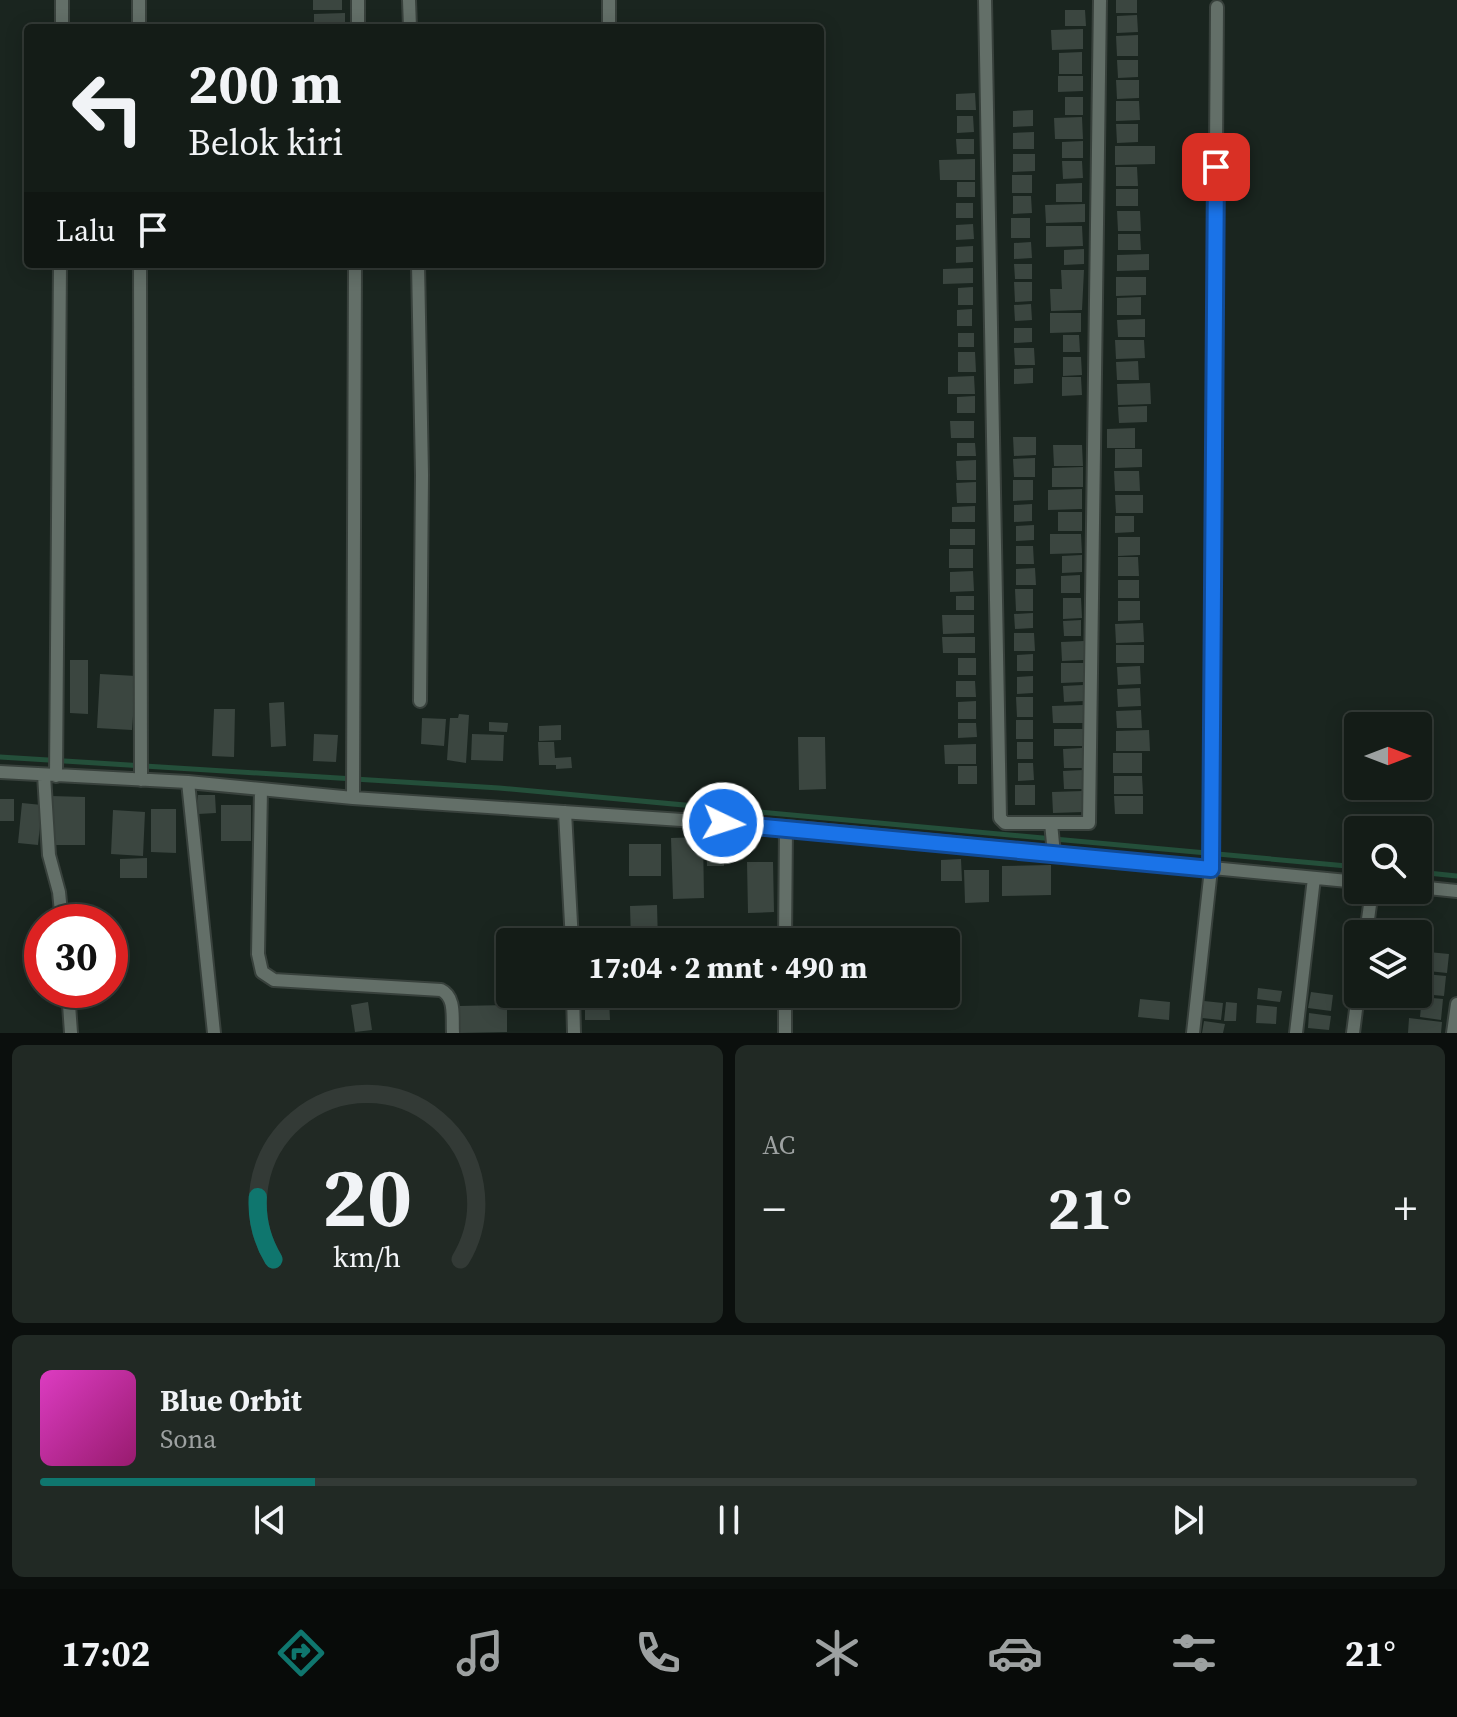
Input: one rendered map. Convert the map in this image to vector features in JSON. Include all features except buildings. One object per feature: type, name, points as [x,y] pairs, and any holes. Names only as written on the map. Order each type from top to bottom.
[{"type":"street","points":[[62,0],[62,24]]},
{"type":"street","points":[[139,0],[139,24]]},
{"type":"street","points":[[358,0],[358,24]]},
{"type":"street","points":[[409,0],[410,24]]},
{"type":"street","points":[[609,0],[609,24]]},
{"type":"street","points":[[985,0],[1000,818],[1005,823],[1051,827],[1089,823],[1090,818],[1100,0]]},
{"type":"street","points":[[1193,1033],[1211,869],[1217,7]]},
{"type":"street","points":[[60,268],[56,754],[52,774],[49,855],[60,904]]},
{"type":"street","points":[[140,268],[141,780]]},
{"type":"street","points":[[353,795],[355,268]]},
{"type":"street","points":[[418,268],[422,475],[420,701]]},
{"type":"street","points":[[0,772],[188,782],[786,827],[1054,850],[1344,881]]},
{"type":"street","points":[[188,782],[214,1033]]},
{"type":"street","points":[[261,789],[258,954],[262,972],[274,980],[441,990],[447,992],[451,999],[453,1033]]},
{"type":"street","points":[[565,812],[571,928]]},
{"type":"street","points":[[785,928],[786,827]]},
{"type":"street","points":[[1051,827],[1054,850]]},
{"type":"street","points":[[1296,1033],[1314,878]]},
{"type":"street","points":[[1432,888],[1457,891]]},
{"type":"street","points":[[1453,1033],[1457,1004]]},
{"type":"street","points":[[69,1008],[71,1033]]},
{"type":"street","points":[[573,1008],[574,1033]]},
{"type":"street","points":[[785,1008],[785,1033]]},
{"type":"street","points":[[1353,1033],[1356,1008]]},
{"type":"waterway","points":[[0,757],[499,788],[1344,866]]},
{"type":"waterway","points":[[1432,873],[1457,876]]},
{"type":"route","points":[[723,823],[1211,869],[1216,167]]}]
